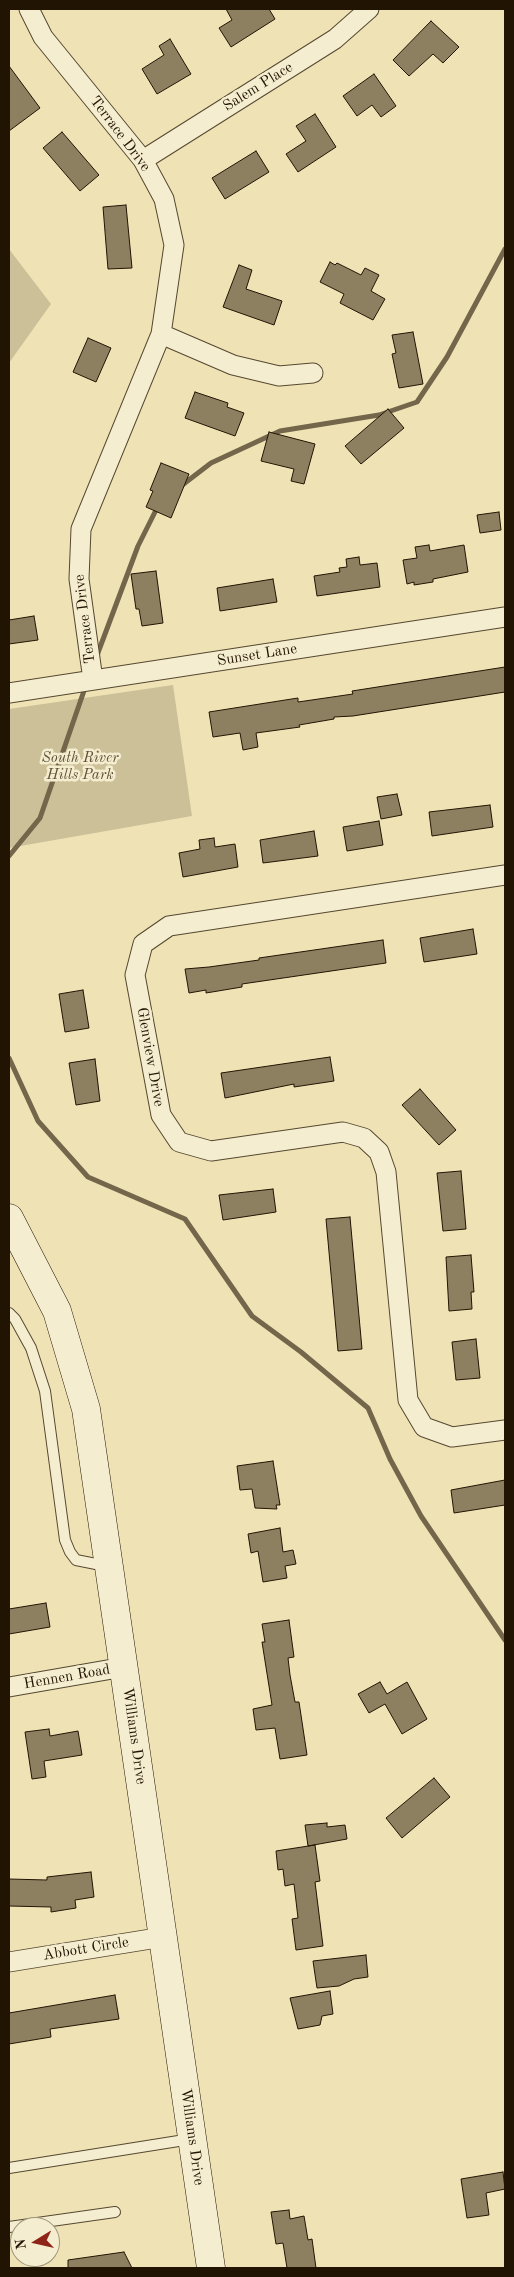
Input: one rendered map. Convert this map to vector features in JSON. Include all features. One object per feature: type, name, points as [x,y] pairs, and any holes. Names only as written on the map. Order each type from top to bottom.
[{"type":"main road","name":"Williams Drive","points":[[9,1218],[57,1311],[86,1409],[211,2268]]},
{"type":"street","name":"Terrace Drive","points":[[29,9],[43,37],[143,160],[164,199],[174,245],[161,334],[81,528],[79,579],[93,680]]},
{"type":"street","name":"Salem Place","points":[[143,160],[335,38],[369,9]]},
{"type":"street","points":[[161,334],[233,366],[279,376],[313,373]]},
{"type":"street","name":"Sunset Lane","points":[[9,693],[505,617]]},
{"type":"street","name":"Glenview Drive","points":[[505,875],[169,926],[144,944],[135,975],[160,1115],[179,1142],[211,1151],[343,1132],[364,1138],[379,1152],[386,1172],[408,1400],[424,1427],[452,1437],[505,1430]]},
{"type":"street","name":"Hennen Road","points":[[9,1688],[124,1667]]},
{"type":"street","name":"Abbott Circle","points":[[9,1962],[163,1937]]},
{"type":"lane","points":[[9,1313],[15,1319],[32,1348],[45,1391],[65,1540],[76,1560],[110,1566]]},
{"type":"lane","points":[[9,2168],[192,2139]]},
{"type":"lane","points":[[9,2228],[115,2212]]},
{"type":"green space","points":[[9,249],[51,304],[9,363]]},
{"type":"green space","name":"South River Hills Park","points":[[173,685],[192,816],[9,848],[9,709]]},
{"type":"building","points":[[226,9],[269,9],[275,19],[231,47],[219,28],[232,20]]},
{"type":"building","points":[[431,21],[459,47],[443,63],[433,54],[409,76],[393,60]]},
{"type":"building","points":[[170,39],[191,74],[157,94],[142,69],[164,55],[159,46]]},
{"type":"building","points":[[9,66],[40,108],[9,131]]},
{"type":"building","points":[[374,74],[396,106],[381,117],[372,105],[357,116],[343,96]]},
{"type":"building","points":[[315,114],[336,147],[298,172],[286,154],[306,141],[296,126]]},
{"type":"building","points":[[62,132],[99,175],[80,191],[43,148]]},
{"type":"building","points":[[256,151],[269,172],[225,199],[212,178]]},
{"type":"building","points":[[126,205],[132,268],[108,269],[103,207]]},
{"type":"building","points":[[330,262],[335,265],[337,263],[361,275],[365,268],[379,275],[371,291],[385,299],[373,320],[340,303],[344,294],[320,282]]},
{"type":"building","points":[[239,265],[252,270],[246,289],[282,301],[274,325],[223,307]]},
{"type":"building","points":[[413,332],[423,384],[399,388],[392,354],[396,353],[392,335]]},
{"type":"building","points":[[88,338],[111,348],[96,382],[73,372]]},
{"type":"building","points":[[195,392],[228,403],[227,407],[244,413],[235,436],[185,418]]},
{"type":"building","points":[[388,409],[404,428],[361,464],[345,446]]},
{"type":"building","points":[[269,432],[315,444],[304,484],[291,481],[294,469],[261,461]]},
{"type":"building","points":[[161,463],[189,474],[171,518],[146,507],[153,491],[150,490]]},
{"type":"building","points":[[499,512],[501,530],[480,533],[477,515]]},
{"type":"building","points":[[429,545],[430,551],[464,545],[468,572],[433,579],[433,582],[414,585],[414,582],[407,584],[403,560],[417,558],[415,547]]},
{"type":"building","points":[[359,557],[360,565],[377,563],[380,587],[317,596],[314,576],[340,572],[339,568],[347,567],[346,559]]},
{"type":"building","points":[[156,571],[163,623],[142,626],[139,609],[136,609],[131,574]]},
{"type":"building","points":[[273,579],[277,602],[220,611],[217,588]]},
{"type":"building","points":[[34,616],[38,640],[9,644],[9,620]]},
{"type":"building","points":[[505,667],[505,692],[353,716],[334,717],[334,719],[299,725],[300,727],[256,733],[258,747],[243,750],[240,733],[213,737],[209,712],[298,698],[298,702],[353,694],[352,691]]},
{"type":"building","points":[[397,794],[402,815],[381,819],[377,797]]},
{"type":"building","points":[[490,805],[493,827],[432,836],[429,812]]},
{"type":"building","points":[[379,821],[383,845],[347,851],[343,827]]},
{"type":"building","points":[[314,831],[318,856],[263,863],[260,840]]},
{"type":"building","points":[[214,838],[215,847],[235,844],[238,867],[183,877],[179,853],[200,849],[199,840]]},
{"type":"building","points":[[473,929],[477,954],[424,962],[420,938]]},
{"type":"building","points":[[383,940],[386,963],[242,984],[242,987],[206,993],[206,990],[189,993],[185,969],[259,960],[259,958]]},
{"type":"building","points":[[83,990],[89,1028],[65,1032],[59,994]]},
{"type":"building","points":[[330,1057],[334,1081],[294,1087],[294,1084],[225,1098],[221,1073]]},
{"type":"building","points":[[95,1059],[100,1101],[76,1105],[69,1063]]},
{"type":"building","points":[[420,1089],[456,1130],[439,1145],[402,1105]]},
{"type":"building","points":[[461,1171],[466,1229],[443,1231],[437,1173]]},
{"type":"building","points":[[273,1189],[276,1212],[223,1220],[219,1195]]},
{"type":"building","points":[[350,1217],[362,1349],[338,1351],[326,1219]]},
{"type":"building","points":[[471,1255],[474,1292],[471,1292],[472,1309],[449,1311],[446,1257]]},
{"type":"building","points":[[476,1339],[480,1378],[456,1380],[452,1342]]},
{"type":"building","points":[[273,1461],[280,1505],[276,1505],[277,1509],[255,1508],[252,1489],[240,1490],[237,1466]]},
{"type":"building","points":[[505,1480],[505,1505],[454,1513],[451,1490]]},
{"type":"building","points":[[280,1528],[283,1552],[293,1550],[296,1564],[285,1566],[287,1578],[263,1582],[258,1551],[251,1553],[248,1534]]},
{"type":"building","points":[[46,1603],[50,1627],[9,1634],[9,1609]]},
{"type":"building","points":[[289,1620],[294,1657],[288,1658],[290,1675],[295,1702],[299,1702],[307,1755],[280,1759],[275,1728],[256,1730],[253,1709],[272,1705],[262,1642],[265,1642],[262,1624]]},
{"type":"building","points":[[380,1682],[387,1694],[407,1682],[427,1719],[402,1734],[385,1704],[369,1713],[358,1694]]},
{"type":"building","points":[[49,1729],[50,1736],[78,1731],[82,1755],[44,1761],[46,1777],[32,1779],[25,1732]]},
{"type":"building","points":[[434,1778],[450,1797],[402,1838],[386,1818]]},
{"type":"building","points":[[327,1823],[327,1827],[345,1825],[347,1839],[308,1846],[305,1825]]},
{"type":"building","points":[[315,1845],[320,1881],[315,1882],[323,1946],[296,1950],[292,1919],[298,1918],[294,1884],[285,1886],[283,1869],[278,1870],[276,1851]]},
{"type":"building","points":[[91,1872],[94,1897],[75,1900],[76,1908],[51,1912],[51,1907],[9,1906],[9,1879],[47,1880],[47,1877]]},
{"type":"building","points":[[366,1955],[368,1977],[354,1979],[339,1986],[317,1988],[313,1961]]},
{"type":"building","points":[[330,1991],[333,2014],[322,2016],[320,2025],[298,2029],[290,1998]]},
{"type":"building","points":[[115,1995],[119,2019],[50,2029],[51,2037],[9,2044],[9,2013]]},
{"type":"building","points":[[503,2172],[505,2189],[486,2193],[489,2215],[467,2218],[461,2179]]},
{"type":"building","points":[[289,2210],[290,2219],[304,2216],[308,2240],[312,2239],[316,2268],[287,2268],[283,2243],[276,2244],[271,2212]]},
{"type":"building","points":[[124,2252],[132,2268],[68,2268],[68,2260]]},
{"type":"waterway","points":[[181,486],[211,463],[280,431],[379,415],[417,402],[447,357],[505,249]]},
{"type":"waterway","points":[[96,658],[138,546],[158,506]]},
{"type":"waterway","points":[[9,856],[40,818],[86,685]]},
{"type":"waterway","points":[[9,1058],[38,1121],[88,1177],[185,1219],[252,1316],[301,1352],[368,1408],[390,1459],[421,1516],[505,1640]]}]
